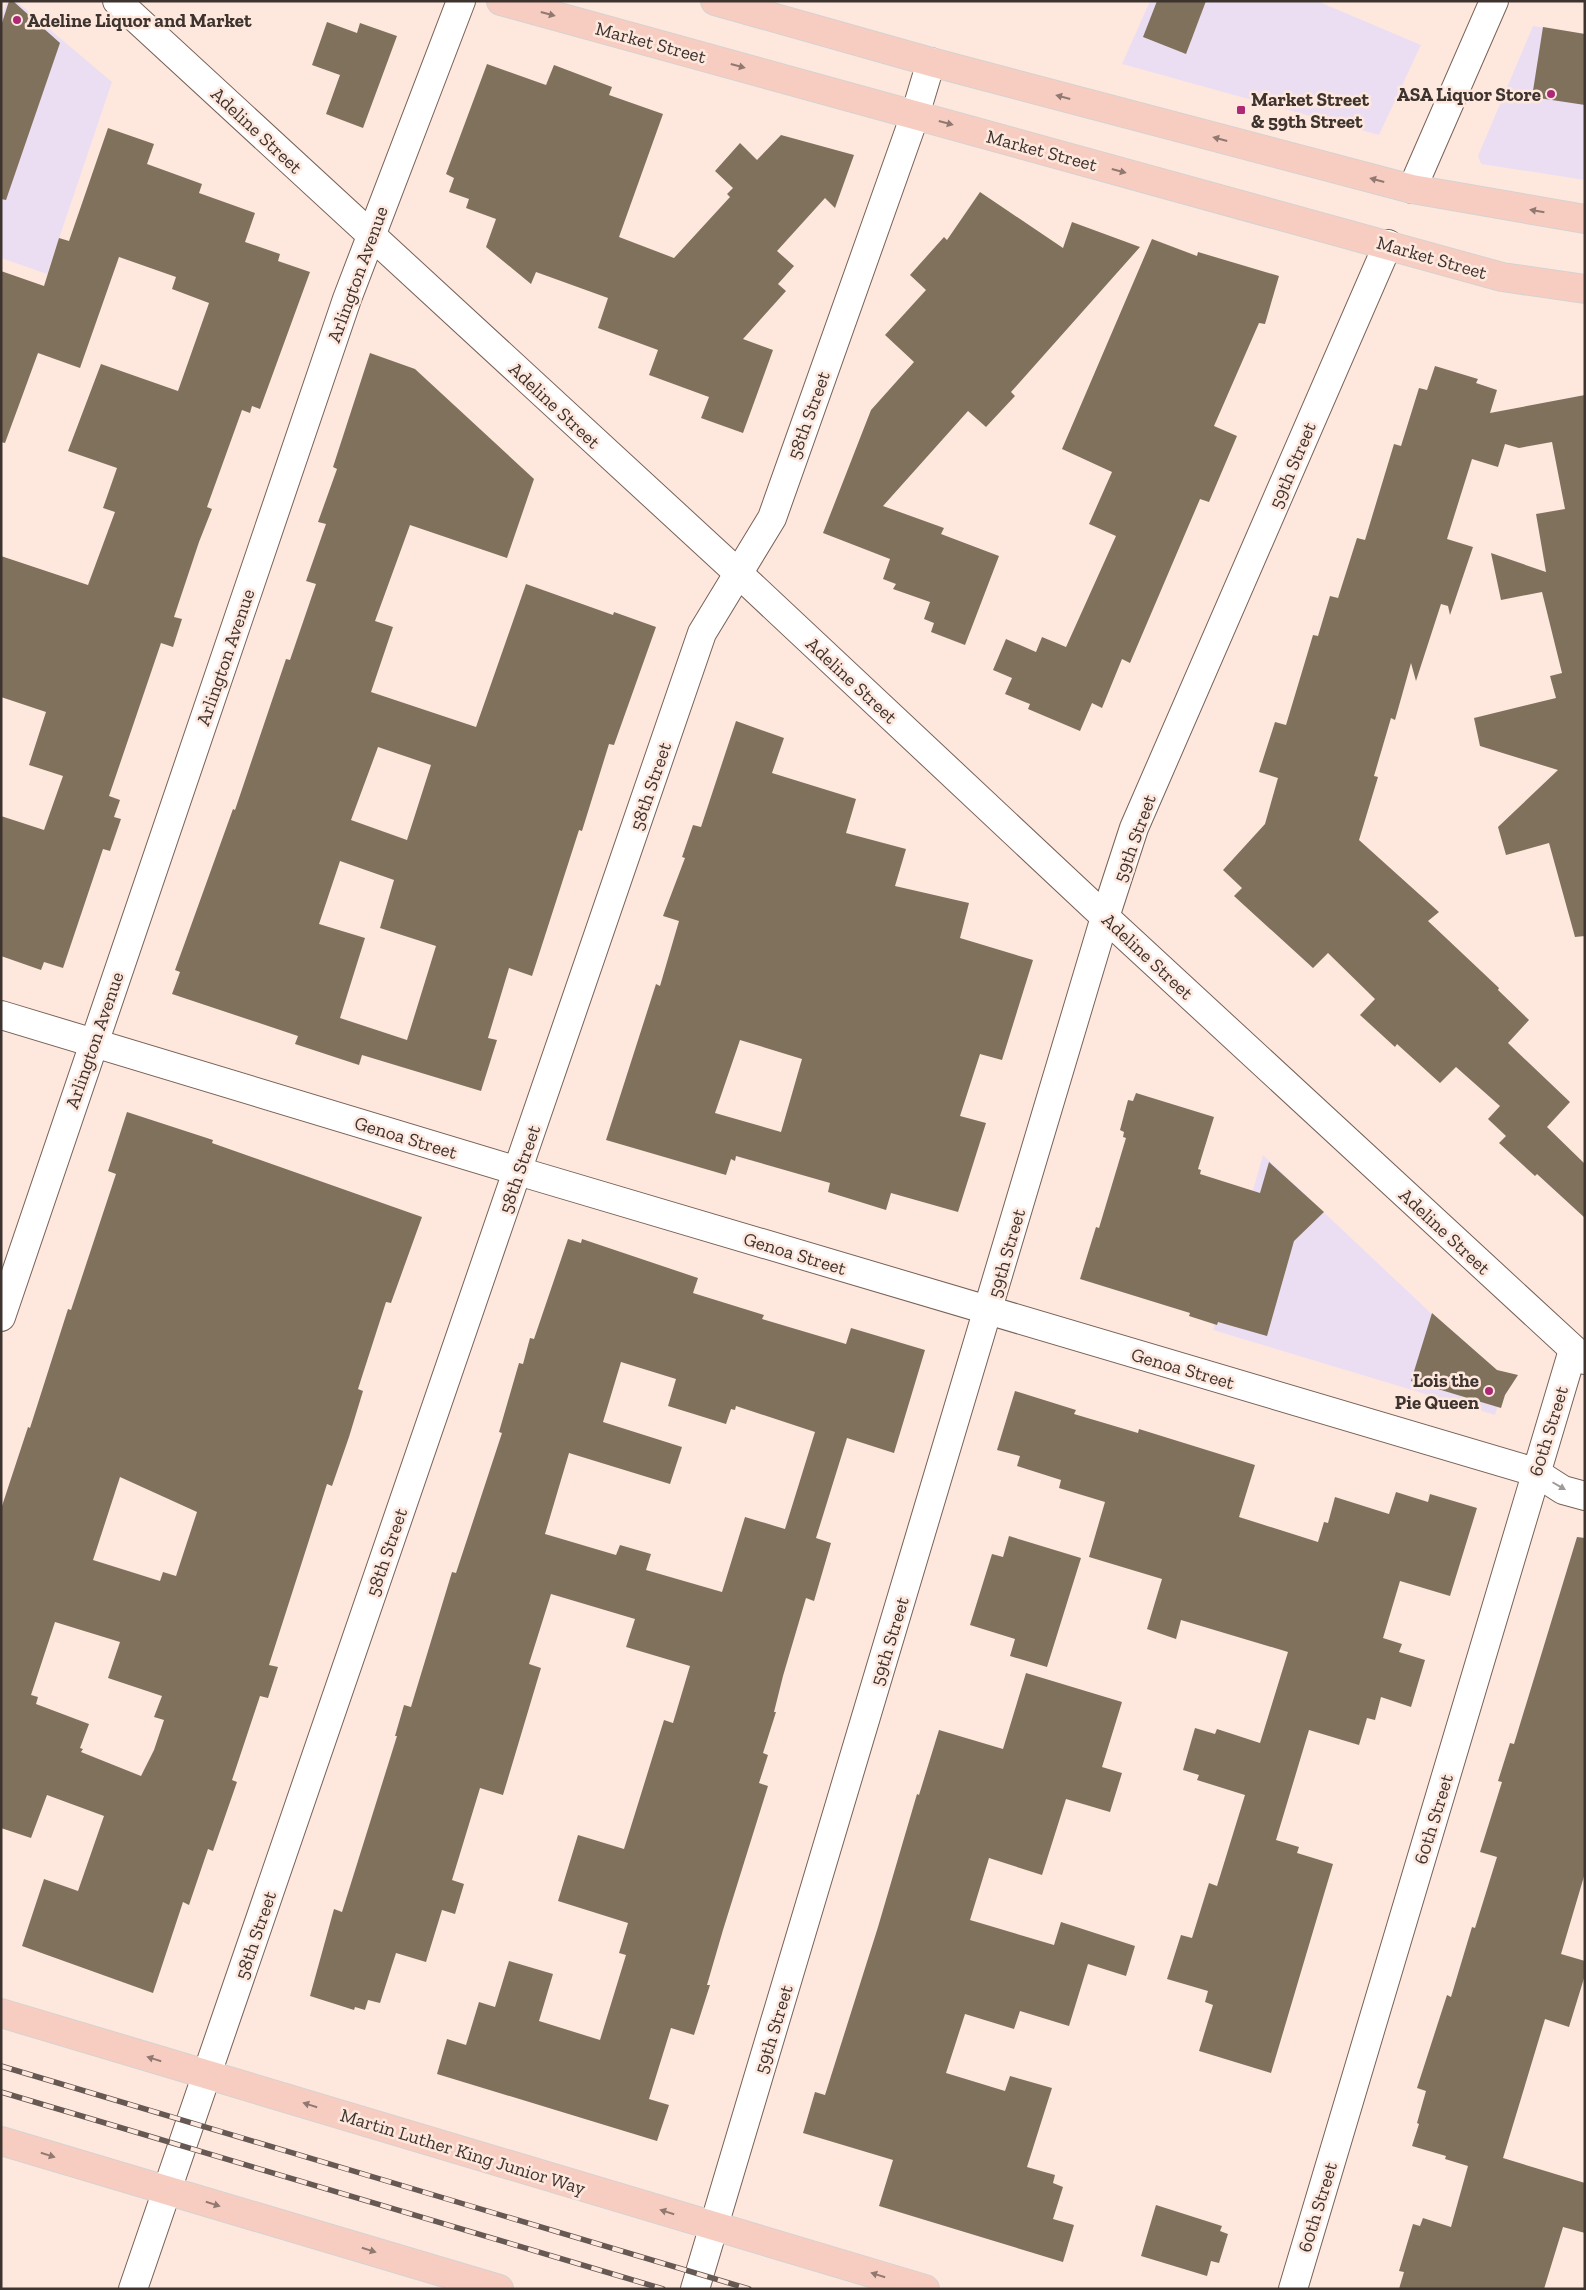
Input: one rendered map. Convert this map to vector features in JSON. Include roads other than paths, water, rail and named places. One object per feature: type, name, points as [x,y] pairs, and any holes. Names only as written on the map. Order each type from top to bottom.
[{"type":"main road","name":"Market Street","points":[[501,1],[1388,244],[1502,277],[1585,290]]},
{"type":"main road","points":[[715,1],[931,62],[1412,189],[1585,219]]},
{"type":"main road","name":"Martin Luther King Junior Way","points":[[1,2013],[925,2289]]},
{"type":"main road","points":[[1,2141],[498,2289]]},
{"type":"street","name":"Adeline Street","points":[[117,1],[738,573],[1106,918],[1579,1355]]},
{"type":"street","name":"Arlington Avenue","points":[[1,1316],[344,309],[460,1]]},
{"type":"street","points":[[1412,189],[1494,1]]},
{"type":"street","name":"58th Street","points":[[133,2289],[702,633],[772,518],[915,115],[931,62]]},
{"type":"street","name":"59th Street","points":[[695,2289],[1134,828],[1388,244]]},
{"type":"street","name":"Genoa Street","points":[[1,1015],[518,1171],[1535,1472],[1563,1490],[1585,1496]]},
{"type":"street","name":"60th Street","points":[[1293,2289],[1535,1472],[1579,1355]]},
{"type":"railway","points":[[1,2066],[749,2289]]},
{"type":"railway","points":[[1,2092],[663,2289]]},
{"type":"place","name":"Adeline Liquor and Market","points":[[17,20]]},
{"type":"place","name":"ASA Liquor Store","points":[[1551,94]]},
{"type":"place","name":"Market Street & 59th Street","points":[[1241,110]]},
{"type":"place","name":"Lois the Pie Queen","points":[[1489,1391]]}]
